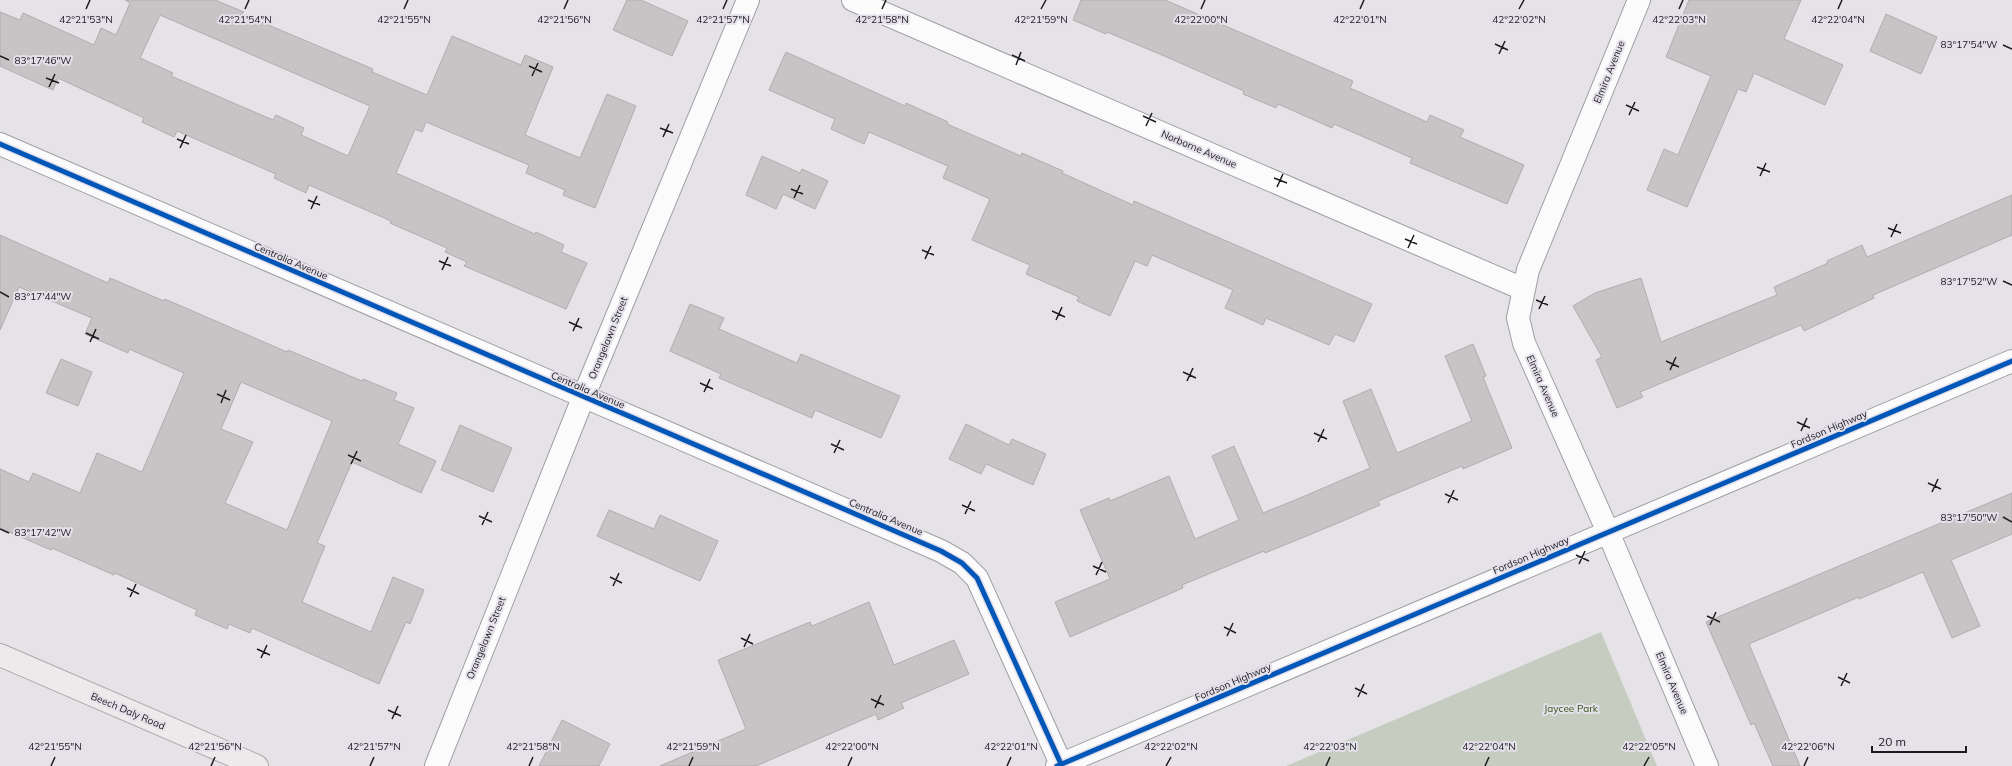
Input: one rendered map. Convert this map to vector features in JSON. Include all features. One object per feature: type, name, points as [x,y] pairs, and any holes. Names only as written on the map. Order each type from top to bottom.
[{"type":"main road","name":"Beech Daly Road","points":[[0,656],[256,766]]},
{"type":"street","name":"Orangelawn Street","points":[[436,766],[583,398],[748,0]]},
{"type":"street","name":"Norborne Avenue","points":[[853,0],[1523,289]]},
{"type":"street","name":"Elmira Avenue","points":[[1639,0],[1528,270],[1518,318],[1524,343],[1608,532],[1707,766]]},
{"type":"street","name":"Centralia Avenue","points":[[0,144],[583,398],[934,548],[962,563],[977,578],[1059,765]]},
{"type":"street","name":"Fordson Highway","points":[[1059,765],[2012,361]]},
{"type":"green space","name":"Jaycee Park","points":[[1601,632],[1657,766],[1286,766]]},
{"type":"building","points":[[125,0],[215,0],[244,12],[242,14],[373,69],[372,72],[427,95],[452,36],[521,65],[525,55],[553,67],[525,135],[580,158],[607,94],[636,106],[595,208],[563,195],[565,190],[526,173],[529,165],[426,122],[422,132],[415,129],[396,173],[535,234],[536,232],[564,245],[561,252],[587,263],[566,309],[464,266],[467,262],[445,252],[447,248],[390,223],[391,221],[309,185],[306,193],[274,178],[276,174],[177,131],[174,137],[142,122],[144,118],[58,78],[53,90],[0,66],[0,12],[20,20],[23,13],[94,45],[101,28],[116,35],[130,3]],"holes":[[[160,15],[370,106],[348,156],[301,135],[304,128],[276,115],[273,120],[171,76],[173,73],[140,58]]]},
{"type":"building","points":[[627,0],[641,0],[688,21],[672,56],[613,30]]},
{"type":"building","points":[[1081,0],[1165,0],[1353,81],[1350,88],[1427,122],[1430,115],[1464,130],[1460,137],[1524,165],[1507,204],[1410,163],[1412,158],[1334,124],[1332,128],[1278,104],[1276,108],[1243,94],[1244,91],[1162,55],[1107,32],[1106,34],[1073,20]]},
{"type":"building","points":[[1689,0],[1801,0],[1784,39],[1843,65],[1825,105],[1754,73],[1746,92],[1738,89],[1687,207],[1647,190],[1664,149],[1678,155],[1711,76],[1666,57]]},
{"type":"building","points":[[1886,14],[1937,37],[1921,74],[1870,51]]},
{"type":"building","points":[[786,52],[905,106],[906,103],[948,122],[947,124],[1021,156],[1022,153],[1063,171],[1062,173],[1133,205],[1134,201],[1372,304],[1354,342],[1335,334],[1329,345],[1266,318],[1263,325],[1225,308],[1233,290],[1152,255],[1147,266],[1135,261],[1110,316],[1077,301],[1079,297],[1026,274],[1030,265],[972,240],[990,199],[943,178],[948,166],[869,132],[864,144],[831,129],[835,119],[769,90]]},
{"type":"building","points":[[762,156],[800,173],[802,169],[828,181],[815,209],[783,194],[776,209],[746,195]]},
{"type":"building","points":[[2012,195],[2012,235],[1873,295],[1874,298],[1804,331],[1801,325],[1640,392],[1643,397],[1617,408],[1596,360],[1602,357],[1573,306],[1595,293],[1641,278],[1661,342],[1777,295],[1774,287],[1828,263],[1827,261],[1862,245],[1867,257]]},
{"type":"building","points":[[0,235],[108,283],[110,278],[164,301],[165,299],[287,352],[288,350],[362,381],[363,379],[397,393],[394,400],[414,408],[398,444],[436,461],[421,493],[352,462],[317,543],[325,546],[302,602],[371,632],[393,577],[424,590],[410,624],[406,622],[379,684],[252,628],[250,633],[229,624],[227,629],[195,615],[197,610],[115,573],[114,575],[52,548],[51,550],[0,528],[0,469],[29,482],[33,473],[80,493],[97,453],[142,472],[184,373],[129,349],[128,353],[85,334],[92,318],[19,287],[0,330]],"holes":[[[241,382],[332,421],[287,530],[225,503],[253,442],[221,429]]]},
{"type":"building","points":[[690,304],[724,318],[719,329],[797,363],[801,354],[900,396],[881,438],[815,410],[812,418],[719,378],[721,374],[670,351]]},
{"type":"building","points":[[1473,344],[1486,376],[1483,377],[1512,448],[1463,469],[1462,466],[1378,501],[1380,505],[1265,553],[1264,551],[1182,585],[1183,588],[1070,637],[1055,602],[1110,579],[1080,510],[1109,498],[1110,501],[1169,476],[1195,539],[1239,520],[1212,456],[1234,446],[1263,513],[1300,498],[1370,468],[1343,401],[1371,389],[1397,453],[1472,421],[1445,356]]},
{"type":"building","points":[[61,359],[92,372],[78,406],[46,393]]},
{"type":"building","points":[[966,424],[1009,445],[1012,439],[1046,454],[1033,485],[986,464],[981,474],[949,459]]},
{"type":"building","points":[[460,425],[512,448],[493,492],[441,470]]},
{"type":"building","points":[[2012,493],[2012,534],[1951,560],[1980,626],[1952,638],[1923,572],[1859,599],[1859,597],[1749,644],[1800,766],[1773,766],[1754,723],[1751,725],[1706,622]]},
{"type":"building","points":[[609,510],[654,529],[660,515],[718,541],[700,581],[597,536]]},
{"type":"building","points":[[869,602],[894,665],[954,640],[969,674],[901,703],[904,708],[878,720],[876,714],[756,766],[660,766],[746,729],[718,660],[810,622],[812,626]]},
{"type":"building","points":[[562,720],[610,744],[599,766],[539,766]]},
{"type":"cycle path","points":[[0,144],[941,551],[962,563],[977,578],[1061,764]]},
{"type":"cycle path","points":[[1057,766],[2012,361]]}]
